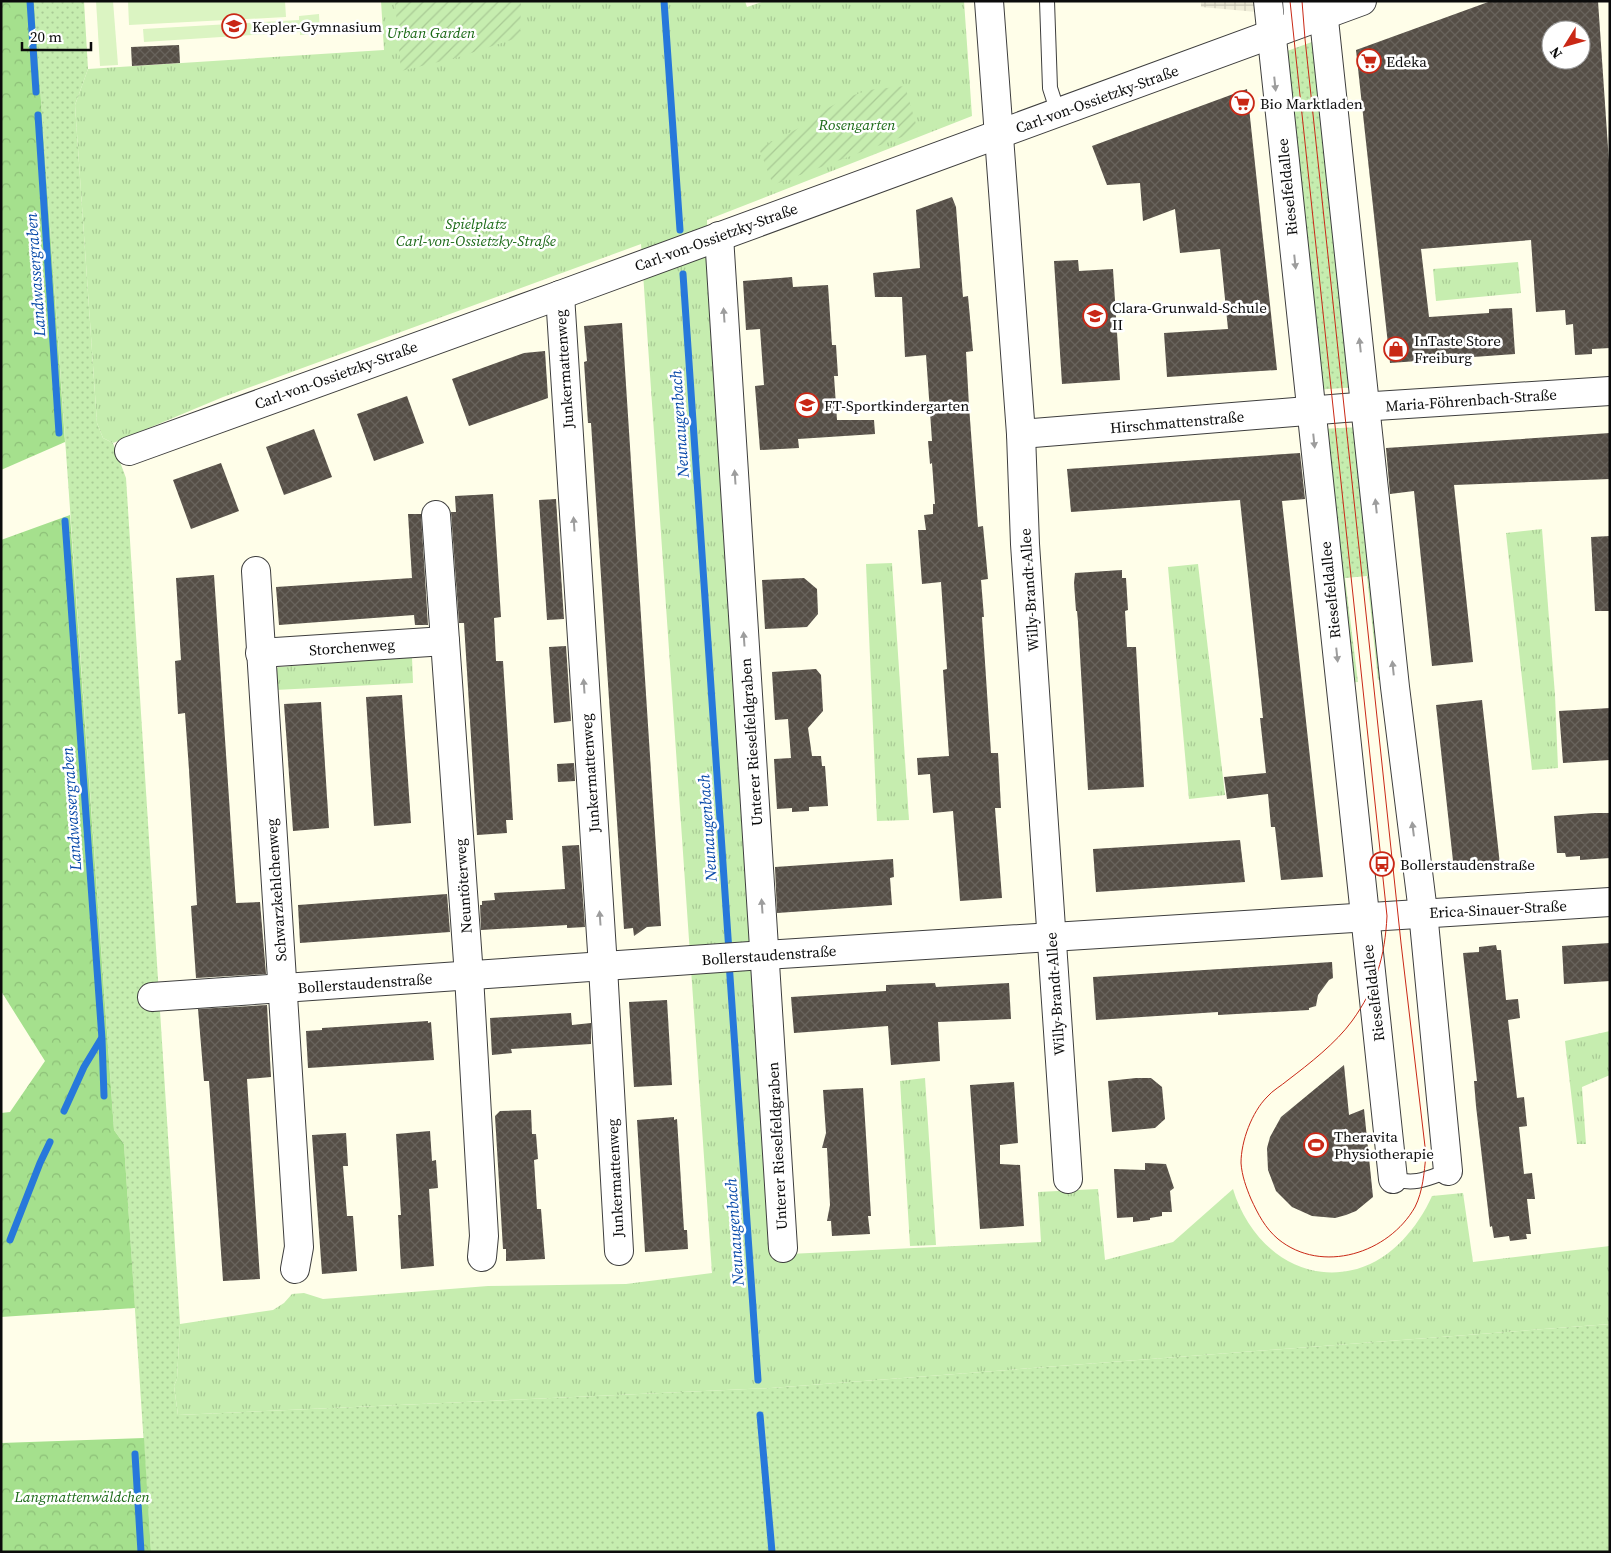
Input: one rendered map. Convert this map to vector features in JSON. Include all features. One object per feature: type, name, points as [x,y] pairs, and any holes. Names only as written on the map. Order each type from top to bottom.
[{"type":"street","name":"Willy-Brandt-Allee","points":[[990,1],[998,135],[1021,434],[1025,544],[1068,1179]]},
{"type":"street","name":"Rieselfeldallee","points":[[1268,1],[1301,15]]},
{"type":"street","name":"Carl-von-Ossietzky-Straße","points":[[129,451],[1058,113],[1301,15],[1362,1]]},
{"type":"street","name":"Rieselfeldallee","points":[[1301,15],[1366,406],[1395,687],[1423,912],[1448,1171]]},
{"type":"street","name":"Rieselfeldallee","points":[[1301,15],[1322,410],[1375,917],[1373,984],[1393,1179]]},
{"type":"street","name":"Unterer Rieselfeldgraben","points":[[708,240],[744,636],[754,956],[783,1248]]},
{"type":"street","name":"Junkermattenweg","points":[[560,295],[603,967],[619,1252]]},
{"type":"street","name":"Maria-Föhrenbach-Straße","points":[[1322,410],[1610,391]]},
{"type":"street","name":"Hirschmattenstraße","points":[[1021,434],[1322,410]]},
{"type":"street","name":"Neuntöterweg","points":[[436,515],[469,976],[484,1236],[482,1257]]},
{"type":"street","name":"Schwarzkehlchenweg","points":[[256,571],[298,1247],[295,1269]]},
{"type":"street","name":"Storchenweg","points":[[260,653],[445,641]]},
{"type":"street","name":"Erica-Sinauer-Straße","points":[[1375,917],[1423,912],[1547,907],[1610,902]]},
{"type":"street","name":"Bollerstaudenstraße","points":[[152,998],[754,956],[1375,917]]},
{"type":"lane","points":[[1046,1],[1050,88],[1058,113]]},
{"type":"lane","points":[[1393,1179],[1407,1183],[1423,1180],[1448,1171]]},
{"type":"green space","points":[[1,1],[34,1],[65,442],[1,470]]},
{"type":"green space","points":[[34,1],[84,1],[88,69],[75,105],[97,423],[103,438],[113,443],[126,478],[180,1324],[177,1379],[174,1386],[178,1415],[771,1388],[1610,1324],[1610,1552],[151,1552],[124,1144],[114,1130]]},
{"type":"green space","points":[[96,1],[113,1],[118,65],[100,66]]},
{"type":"green space","points":[[128,1],[285,1],[286,17],[129,25]]},
{"type":"green space","name":"Spielplatz Carl-von-Ossietzky-Straße","points":[[381,1],[745,1],[747,7],[765,1],[964,1],[972,116],[707,220],[708,274],[789,1254],[1041,1242],[1038,1192],[1098,1189],[1105,1260],[1173,1242],[1233,1189],[1251,1227],[1279,1255],[1296,1265],[1315,1271],[1335,1272],[1357,1269],[1382,1258],[1411,1230],[1432,1196],[1463,1193],[1473,1262],[1610,1246],[1610,1324],[771,1388],[178,1415],[174,1386],[177,1379],[180,1324],[273,1310],[284,1303],[292,1294],[304,1293],[323,1299],[488,1286],[626,1284],[712,1273],[641,244],[223,397],[113,443],[103,438],[97,423],[75,105],[88,69],[384,50]]},
{"type":"green space","name":"Urban Garden","points":[[395,1],[521,1],[520,37],[459,57],[401,71]]},
{"type":"green space","points":[[319,14],[320,34],[300,35],[300,32],[144,42],[143,29],[299,20],[299,16]]},
{"type":"green space","points":[[1320,39],[1357,387],[1315,390],[1279,54]]},
{"type":"green space","name":"Rosengarten","points":[[905,86],[918,131],[773,185],[759,148],[799,128],[848,97],[869,90]]},
{"type":"green space","points":[[1518,262],[1521,293],[1436,301],[1433,269]]},
{"type":"green space","points":[[1361,427],[1388,679],[1378,680],[1367,576],[1345,578],[1358,682],[1347,683],[1320,429]]},
{"type":"green space","points":[[70,515],[114,1130],[124,1144],[135,1308],[1,1317],[1,1113],[10,1112],[45,1061],[1,991],[1,540]]},
{"type":"green space","points":[[1542,529],[1555,695],[1558,768],[1532,770],[1506,533]]},
{"type":"green space","points":[[892,563],[909,820],[877,821],[866,564]]},
{"type":"green space","points":[[1198,564],[1225,795],[1189,799],[1168,567]]},
{"type":"green space","points":[[412,657],[413,683],[275,690],[274,673],[278,667]]},
{"type":"green space","points":[[1610,1031],[1610,1075],[1582,1087],[1586,1144],[1577,1144],[1565,1041]]},
{"type":"green space","points":[[925,1078],[936,1245],[910,1246],[900,1081]]},
{"type":"green space","name":"Langmattenwäldchen","points":[[144,1438],[151,1552],[1,1552],[1,1443]]},
{"type":"shaded area","points":[[1201,1],[1268,1],[1268,13],[1201,7]]},
{"type":"building","points":[[1491,1],[1598,1],[1610,177],[1610,348],[1592,349],[1592,354],[1575,355],[1573,324],[1566,325],[1565,310],[1536,312],[1531,240],[1421,249],[1429,317],[1489,313],[1489,309],[1512,308],[1515,354],[1390,363],[1356,50]]},
{"type":"building","points":[[179,45],[180,63],[132,66],[131,47]]},
{"type":"building","points":[[1247,89],[1277,370],[1167,377],[1164,333],[1228,329],[1220,249],[1180,253],[1175,209],[1143,221],[1140,183],[1107,185],[1092,146]]},
{"type":"building","points":[[952,197],[956,207],[963,297],[968,296],[973,351],[966,352],[969,406],[978,527],[983,526],[988,579],[981,580],[991,753],[998,753],[1001,808],[995,808],[1002,898],[960,901],[953,811],[933,813],[930,774],[918,775],[917,758],[949,756],[943,670],[947,669],[941,582],[922,584],[918,530],[926,530],[924,515],[933,514],[933,504],[935,504],[932,463],[930,464],[928,441],[932,441],[926,355],[905,357],[902,297],[875,297],[873,273],[920,268],[916,210]]},
{"type":"building","points":[[1078,260],[1079,271],[1113,269],[1120,380],[1062,384],[1054,261]]},
{"type":"building","points":[[792,277],[793,287],[828,285],[832,345],[836,345],[838,376],[834,376],[837,420],[874,420],[875,434],[798,439],[799,448],[760,450],[755,386],[764,385],[760,329],[746,330],[743,281]]},
{"type":"building","points":[[622,323],[661,926],[647,927],[634,936],[633,928],[624,929],[591,423],[588,423],[584,362],[587,361],[584,326]]},
{"type":"building","points":[[545,351],[548,398],[469,426],[452,379],[524,353]]},
{"type":"building","points":[[407,396],[424,443],[374,461],[357,414]]},
{"type":"building","points":[[314,429],[332,477],[284,495],[266,447]]},
{"type":"building","points":[[1610,433],[1610,479],[1454,485],[1473,662],[1432,666],[1414,491],[1390,494],[1386,448]]},
{"type":"building","points":[[1300,453],[1305,499],[1282,501],[1323,877],[1281,880],[1275,827],[1271,827],[1268,794],[1227,799],[1224,777],[1266,773],[1260,718],[1263,718],[1240,500],[1071,512],[1067,469]]},
{"type":"building","points":[[221,463],[239,511],[191,529],[173,480]]},
{"type":"building","points":[[493,494],[501,617],[494,618],[496,661],[503,661],[513,820],[506,820],[507,833],[477,835],[464,623],[459,623],[451,512],[456,512],[455,496]]},
{"type":"building","points":[[556,499],[564,619],[547,620],[539,500]]},
{"type":"building","points":[[408,514],[421,514],[428,625],[415,625],[414,615],[279,625],[276,587],[412,578]]},
{"type":"building","points":[[1610,536],[1610,611],[1595,611],[1591,537]]},
{"type":"building","points":[[1122,570],[1122,578],[1126,578],[1128,610],[1125,611],[1127,647],[1136,647],[1144,787],[1088,790],[1074,583],[1075,573]]},
{"type":"building","points":[[214,575],[236,903],[260,902],[266,974],[196,978],[191,906],[197,905],[189,770],[185,713],[178,714],[175,661],[181,660],[176,578]]},
{"type":"building","points":[[804,578],[817,589],[818,614],[807,627],[765,629],[762,580]]},
{"type":"building","points":[[566,646],[571,721],[554,723],[549,647]]},
{"type":"building","points":[[816,669],[821,675],[823,711],[808,728],[812,756],[821,756],[822,766],[825,766],[828,806],[809,807],[809,811],[792,812],[792,808],[777,809],[774,759],[791,758],[788,719],[775,720],[772,672]]},
{"type":"building","points":[[402,695],[411,823],[374,826],[366,697]]},
{"type":"building","points":[[1482,700],[1500,865],[1454,870],[1436,705]]},
{"type":"building","points":[[321,702],[329,828],[293,831],[284,704]]},
{"type":"building","points":[[1610,708],[1610,760],[1563,763],[1559,711]]},
{"type":"building","points":[[574,763],[575,781],[558,782],[557,764]]},
{"type":"building","points":[[1610,813],[1610,858],[1580,860],[1580,856],[1566,857],[1565,853],[1557,853],[1554,816]]},
{"type":"building","points":[[1240,840],[1245,882],[1096,892],[1093,849]]},
{"type":"building","points":[[579,845],[585,927],[567,928],[567,925],[481,930],[480,905],[482,905],[482,901],[495,900],[494,893],[565,889],[562,846]]},
{"type":"building","points":[[893,859],[894,877],[890,878],[892,905],[777,913],[775,867]]},
{"type":"building","points":[[447,894],[450,932],[300,943],[298,905]]},
{"type":"building","points":[[1610,943],[1610,981],[1564,984],[1562,946]]},
{"type":"building","points":[[1496,945],[1497,950],[1501,950],[1506,1000],[1518,999],[1520,1018],[1508,1020],[1517,1098],[1524,1097],[1527,1126],[1519,1127],[1524,1174],[1532,1173],[1535,1199],[1527,1199],[1531,1234],[1526,1234],[1527,1239],[1510,1241],[1509,1236],[1494,1238],[1492,1226],[1490,1227],[1476,1106],[1474,1081],[1477,1081],[1463,953],[1479,952],[1479,947]]},
{"type":"building","points":[[1332,962],[1333,978],[1329,980],[1318,995],[1316,1006],[1309,1008],[1309,1010],[1218,1015],[1218,1012],[1096,1020],[1093,977]]},
{"type":"building","points":[[935,983],[936,987],[1009,983],[1011,1019],[938,1022],[940,1061],[891,1065],[888,1026],[794,1033],[791,997],[886,991],[886,985]]},
{"type":"building","points":[[667,1000],[672,1085],[634,1087],[629,1002]]},
{"type":"building","points":[[267,1005],[271,1077],[247,1079],[260,1279],[223,1281],[209,1081],[204,1081],[198,1009]]},
{"type":"building","points":[[571,1013],[572,1025],[591,1023],[591,1044],[511,1049],[512,1053],[492,1055],[490,1018]]},
{"type":"building","points":[[428,1021],[428,1023],[431,1022],[434,1060],[308,1068],[306,1031],[322,1030],[322,1028]]},
{"type":"building","points":[[1344,1065],[1349,1115],[1364,1109],[1373,1197],[1356,1211],[1346,1215],[1335,1218],[1312,1216],[1292,1207],[1276,1191],[1268,1170],[1267,1148],[1270,1137],[1281,1117]]},
{"type":"building","points":[[1151,1078],[1162,1087],[1165,1119],[1155,1128],[1112,1132],[1108,1081]]},
{"type":"building","points":[[1014,1082],[1018,1143],[1000,1145],[1000,1164],[1020,1165],[1024,1226],[980,1229],[970,1085]]},
{"type":"building","points":[[863,1088],[871,1216],[868,1216],[870,1234],[832,1236],[831,1221],[827,1221],[830,1205],[827,1148],[822,1148],[826,1133],[823,1090]]},
{"type":"building","points":[[531,1110],[532,1134],[536,1134],[538,1159],[534,1160],[537,1209],[541,1209],[545,1259],[506,1261],[506,1249],[503,1249],[495,1116],[500,1111]]},
{"type":"building","points":[[674,1117],[674,1120],[677,1119],[684,1230],[687,1230],[688,1249],[645,1252],[637,1120]]},
{"type":"building","points":[[430,1131],[432,1161],[436,1160],[438,1188],[429,1189],[434,1266],[401,1269],[398,1215],[401,1215],[396,1134]]},
{"type":"building","points":[[346,1133],[348,1166],[343,1166],[347,1216],[353,1216],[357,1271],[322,1274],[312,1135]]},
{"type":"building","points":[[1145,1163],[1166,1164],[1174,1188],[1170,1191],[1172,1212],[1162,1212],[1162,1216],[1133,1222],[1133,1217],[1117,1218],[1114,1169],[1145,1170]]},
{"type":"waterway","name":"Landwassergraben","points":[[30,1],[36,92]]},
{"type":"waterway","name":"Neunaugenbach","points":[[664,1],[680,230]]},
{"type":"waterway","name":"Landwassergraben","points":[[38,115],[59,433]]},
{"type":"waterway","name":"Neunaugenbach","points":[[683,274],[729,952]]},
{"type":"waterway","name":"Landwassergraben","points":[[65,521],[102,1039],[104,1096]]},
{"type":"waterway","name":"Neunaugenbach","points":[[729,962],[758,1380]]},
{"type":"waterway","points":[[64,1111],[84,1067],[101,1039]]},
{"type":"waterway","points":[[10,1240],[50,1142]]},
{"type":"waterway","name":"Neunaugenbach","points":[[760,1415],[772,1552]]},
{"type":"waterway","name":"Landwassergraben","points":[[135,1454],[141,1552]]},
{"type":"tram line","points":[[1290,1],[1387,916],[1384,945],[1378,971],[1360,1009],[1346,1029],[1330,1045],[1272,1092],[1262,1103],[1248,1127],[1241,1163],[1244,1181],[1251,1199],[1262,1220],[1273,1235],[1295,1250],[1314,1256],[1334,1257],[1353,1254],[1372,1247],[1389,1236],[1403,1223],[1415,1207],[1420,1195],[1426,1155],[1401,943],[1302,1]]},
{"type":"place","name":"Kepler-Gymnasium","points":[[234,26]]},
{"type":"place","name":"Edeka","points":[[1369,61]]},
{"type":"place","name":"Bio Marktladen","points":[[1242,103]]},
{"type":"place","name":"Clara-Grunwald-Schule II","points":[[1095,316]]},
{"type":"place","name":"InTaste Store Freiburg","points":[[1396,349]]},
{"type":"place","name":"FT-Sportkindergarten","points":[[807,405]]},
{"type":"place","name":"Bollerstaudenstraße","points":[[1382,864]]},
{"type":"place","name":"Theravita Physiotherapie","points":[[1316,1145]]}]
